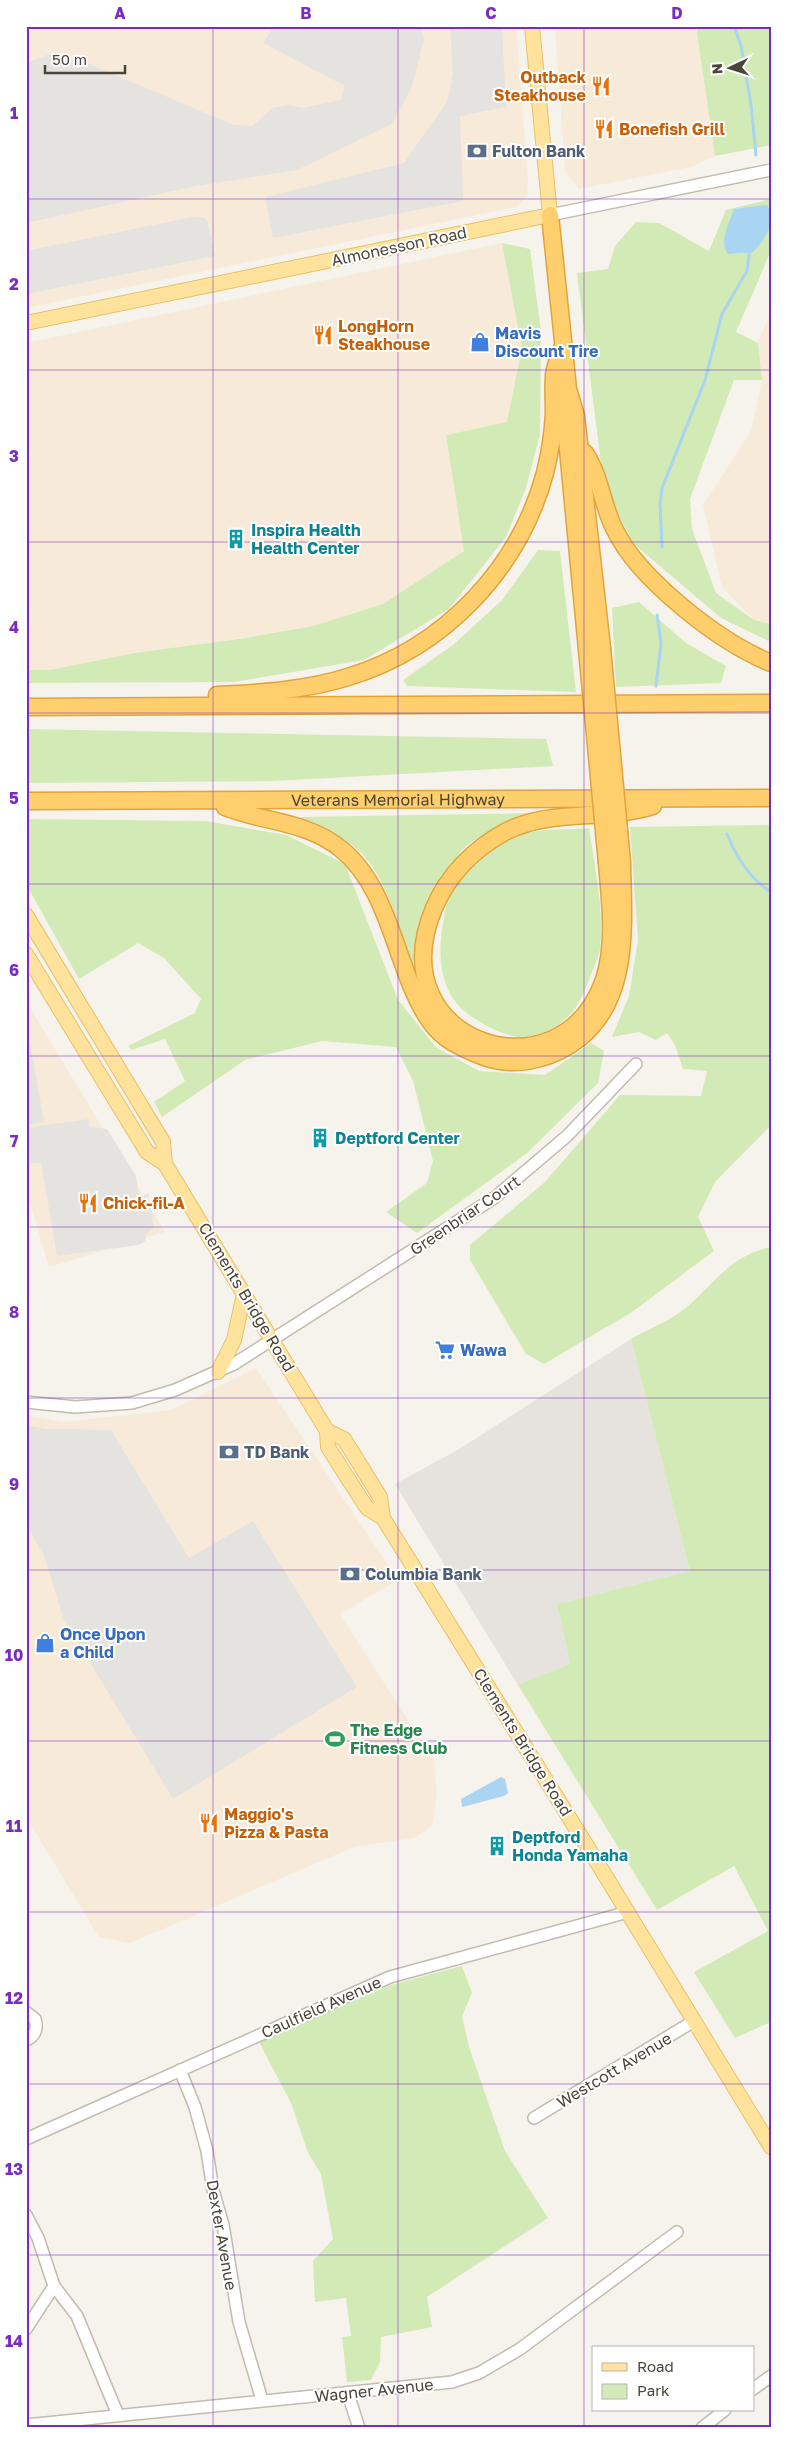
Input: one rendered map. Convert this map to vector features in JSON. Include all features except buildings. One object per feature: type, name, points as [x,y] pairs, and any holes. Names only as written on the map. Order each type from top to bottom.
[{"type":"highway","points":[[209,801],[234,810],[284,822],[316,834],[341,848],[367,876],[410,982],[431,1023],[454,1043],[470,1052],[496,1061],[517,1062],[556,1053],[587,1031],[599,1018],[608,1002],[619,966],[624,930],[614,862],[595,648],[580,444],[576,416],[568,389],[550,215]]},
{"type":"highway","points":[[189,707],[208,696],[282,689],[355,675],[406,652],[442,629],[460,613],[480,593],[505,560],[522,532],[534,504],[551,443],[554,374],[563,346]]},
{"type":"highway","points":[[568,389],[565,418],[595,648]]},
{"type":"highway","points":[[580,444],[591,462],[614,530],[654,582],[712,630],[737,646],[771,663]]},
{"type":"highway","points":[[26,707],[771,703]]},
{"type":"highway","points":[[614,862],[610,907],[609,955],[604,980],[582,1017],[552,1038],[534,1045],[514,1048],[492,1045],[473,1038],[456,1027],[440,1012],[429,992],[423,971],[428,922],[437,901],[459,868],[473,854],[507,831],[527,823],[570,816],[646,809],[678,798]]},
{"type":"highway","name":"Veterans Memorial Highway","points":[[26,801],[771,798]]},
{"type":"main road","points":[[532,26],[550,215]]},
{"type":"main road","name":"Almonesson Road","points":[[26,323],[550,215]]},
{"type":"main road","name":"Clements Bridge Road","points":[[26,915],[163,1142],[165,1164]]},
{"type":"main road","name":"Clements Bridge Road","points":[[26,954],[147,1152],[165,1164],[273,1339],[327,1431],[344,1439],[380,1497],[383,1518],[628,1912],[771,2147]]},
{"type":"main road","points":[[218,1372],[234,1340],[244,1294]]},
{"type":"street","name":"Almonesson Road","points":[[550,215],[771,170]]},
{"type":"street","name":"Greenbriar Court","points":[[26,1402],[76,1407],[132,1402],[175,1390],[218,1372],[494,1198],[567,1136],[636,1064]]},
{"type":"street","name":"Caulfield Avenue","points":[[26,2139],[390,1977],[628,1912]]},
{"type":"street","points":[[26,2012],[33,2017],[37,2026],[34,2034],[26,2040]]},
{"type":"street","name":"Westcott Avenue","points":[[534,2118],[694,2021]]},
{"type":"street","name":"Dexter Avenue","points":[[180,2070],[195,2107],[207,2151],[213,2190],[223,2225],[238,2322],[262,2400]]},
{"type":"street","points":[[26,2215],[38,2238],[54,2286],[77,2316],[118,2415]]},
{"type":"street","name":"Wagner Avenue","points":[[26,2425],[452,2382],[479,2373],[520,2349],[677,2232]]},
{"type":"street","points":[[26,2328],[54,2286]]},
{"type":"street","points":[[754,2389],[771,2376]]},
{"type":"street","points":[[348,2394],[358,2428]]},
{"type":"street","points":[[702,2428],[722,2412]]},
{"type":"shaded area","points":[[26,26],[516,26],[528,179],[527,196],[516,207],[26,308]]},
{"type":"shaded area","points":[[274,26],[421,26],[424,39],[412,87],[392,124],[297,170],[196,186],[26,223],[26,63],[50,54],[89,64],[234,125],[253,126],[272,108],[289,105],[303,108],[340,100],[345,86],[263,43]]},
{"type":"shaded area","points":[[450,26],[502,26],[506,107],[460,116],[463,201],[273,238],[265,197],[404,163],[447,102],[453,75]]},
{"type":"shaded area","points":[[555,26],[696,26],[715,156],[691,167],[579,189],[565,171]]},
{"type":"shaded area","points":[[197,216],[207,219],[215,256],[26,294],[26,251]]},
{"type":"shaded area","points":[[502,243],[522,348],[508,422],[446,435],[464,551],[383,604],[313,626],[50,670],[26,670],[26,343]]},
{"type":"shaded area","points":[[771,310],[771,624],[754,620],[722,587],[703,505],[751,431],[762,380],[758,343]]},
{"type":"shaded area","points":[[26,1001],[165,1232],[49,1267],[26,1189]]},
{"type":"shaded area","points":[[26,1020],[44,1122],[26,1125]]},
{"type":"shaded area","points":[[89,1119],[90,1127],[107,1129],[136,1176],[139,1199],[148,1193],[154,1228],[146,1234],[145,1241],[139,1245],[57,1256],[41,1162],[27,1164],[26,1128]]},
{"type":"shaded area","points":[[631,1339],[690,1571],[557,1604],[570,1664],[518,1685],[395,1484],[461,1448]]},
{"type":"shaded area","points":[[256,1368],[398,1580],[340,1614],[434,1761],[437,1794],[432,1826],[414,1838],[354,1847],[130,1943],[99,1937],[26,1817],[26,1415],[63,1422],[171,1410]]},
{"type":"shaded area","points":[[26,1425],[46,1429],[111,1430],[189,1558],[253,1521],[357,1687],[173,1799],[64,1620],[44,1556],[26,1524]]},
{"type":"green space","points":[[696,26],[771,26],[771,145],[715,156]]},
{"type":"green space","points":[[771,199],[770,253],[736,332],[758,343],[762,380],[734,380],[690,499],[692,529],[716,593],[754,620],[771,624],[771,642],[721,618],[634,544],[604,487],[577,273],[608,269],[615,246],[636,222],[659,223],[709,251],[726,210]]},
{"type":"green space","points":[[502,243],[530,249],[541,331],[540,434],[526,488],[506,537],[449,609],[364,660],[234,682],[26,683],[26,670],[50,670],[135,653],[239,639],[313,626],[383,604],[464,551],[446,435],[507,422],[522,348]]},
{"type":"green space","points":[[538,550],[560,551],[576,692],[407,686],[403,680],[453,645],[502,600]]},
{"type":"green space","points":[[639,602],[686,643],[726,666],[721,683],[616,687],[612,608]]},
{"type":"green space","points":[[26,729],[546,739],[553,766],[272,781],[26,783]]},
{"type":"green space","points":[[544,813],[506,825],[478,838],[466,846],[444,872],[422,911],[415,940],[413,971],[392,906],[385,889],[368,860],[344,840],[300,817]]},
{"type":"green space","points":[[26,819],[205,821],[286,835],[345,864],[398,1000],[437,1048],[479,1071],[545,1075],[591,1043],[604,1051],[598,1083],[526,1154],[417,1233],[386,1212],[427,1183],[433,1161],[413,1081],[396,1047],[322,1041],[245,1060],[162,1117],[154,1102],[185,1081],[165,1039],[131,1050],[128,1046],[195,1013],[201,999],[164,958],[138,943],[79,979],[26,884]]},
{"type":"green space","points":[[771,825],[771,1125],[715,1182],[698,1217],[714,1251],[632,1312],[544,1364],[526,1354],[470,1260],[470,1245],[545,1182],[620,1095],[701,1096],[707,1071],[683,1069],[675,1045],[667,1033],[656,1040],[639,1032],[612,1037],[629,996],[638,940],[630,827]]},
{"type":"green space","points":[[589,828],[598,889],[601,934],[599,955],[586,988],[568,1017],[548,1031],[524,1037],[503,1033],[463,1010],[448,990],[442,966],[441,942],[448,899],[462,878],[472,868],[505,843],[528,833],[543,830]]},
{"type":"green space","points":[[771,1247],[771,2022],[735,2038],[694,1972],[768,1931],[734,1866],[657,1910],[518,1685],[570,1664],[557,1604],[690,1571],[631,1339],[682,1311],[734,1263],[745,1256]]},
{"type":"green space","points":[[462,1966],[472,1993],[462,2016],[469,2047],[505,2151],[548,2218],[427,2297],[432,2327],[381,2337],[380,2362],[371,2380],[347,2382],[342,2337],[351,2336],[346,2298],[315,2302],[313,2261],[333,2239],[321,2174],[308,2153],[291,2103],[259,2042],[391,1985]]},
{"type":"water","points":[[767,205],[771,218],[762,242],[753,252],[728,254],[725,249],[724,238],[734,209]]},
{"type":"water","points":[[501,1777],[505,1779],[508,1793],[504,1796],[462,1807],[461,1799]]},
{"type":"waterway","points":[[734,26],[741,46],[751,105],[756,155]]},
{"type":"waterway","points":[[662,547],[660,505],[662,488],[705,380],[722,314],[747,271],[750,248]]},
{"type":"waterway","points":[[656,686],[661,643],[657,615]]},
{"type":"waterway","points":[[727,834],[744,867],[771,892]]},
{"type":"place","name":"Outback Steakhouse","points":[[601,86]]},
{"type":"place","name":"Bonefish Grill","points":[[604,129]]},
{"type":"place","name":"Fulton Bank","points":[[477,151]]},
{"type":"place","name":"LongHorn Steakhouse","points":[[323,335]]},
{"type":"place","name":"Mavis Discount Tire","points":[[480,342]]},
{"type":"place","name":"Inspira Health Health Center","points":[[236,539]]},
{"type":"place","name":"Deptford Center","points":[[320,1138]]},
{"type":"place","name":"Chick-fil-A","points":[[88,1203]]},
{"type":"place","name":"Wawa","points":[[445,1350]]},
{"type":"place","name":"TD Bank","points":[[229,1452]]},
{"type":"place","name":"Columbia Bank","points":[[350,1574]]},
{"type":"place","name":"Once Upon a Child","points":[[45,1643]]},
{"type":"place","name":"The Edge Fitness Club","points":[[335,1739]]},
{"type":"place","name":"Maggio's Pizza & Pasta","points":[[209,1823]]},
{"type":"place","name":"Deptford Honda Yamaha","points":[[497,1846]]}]
